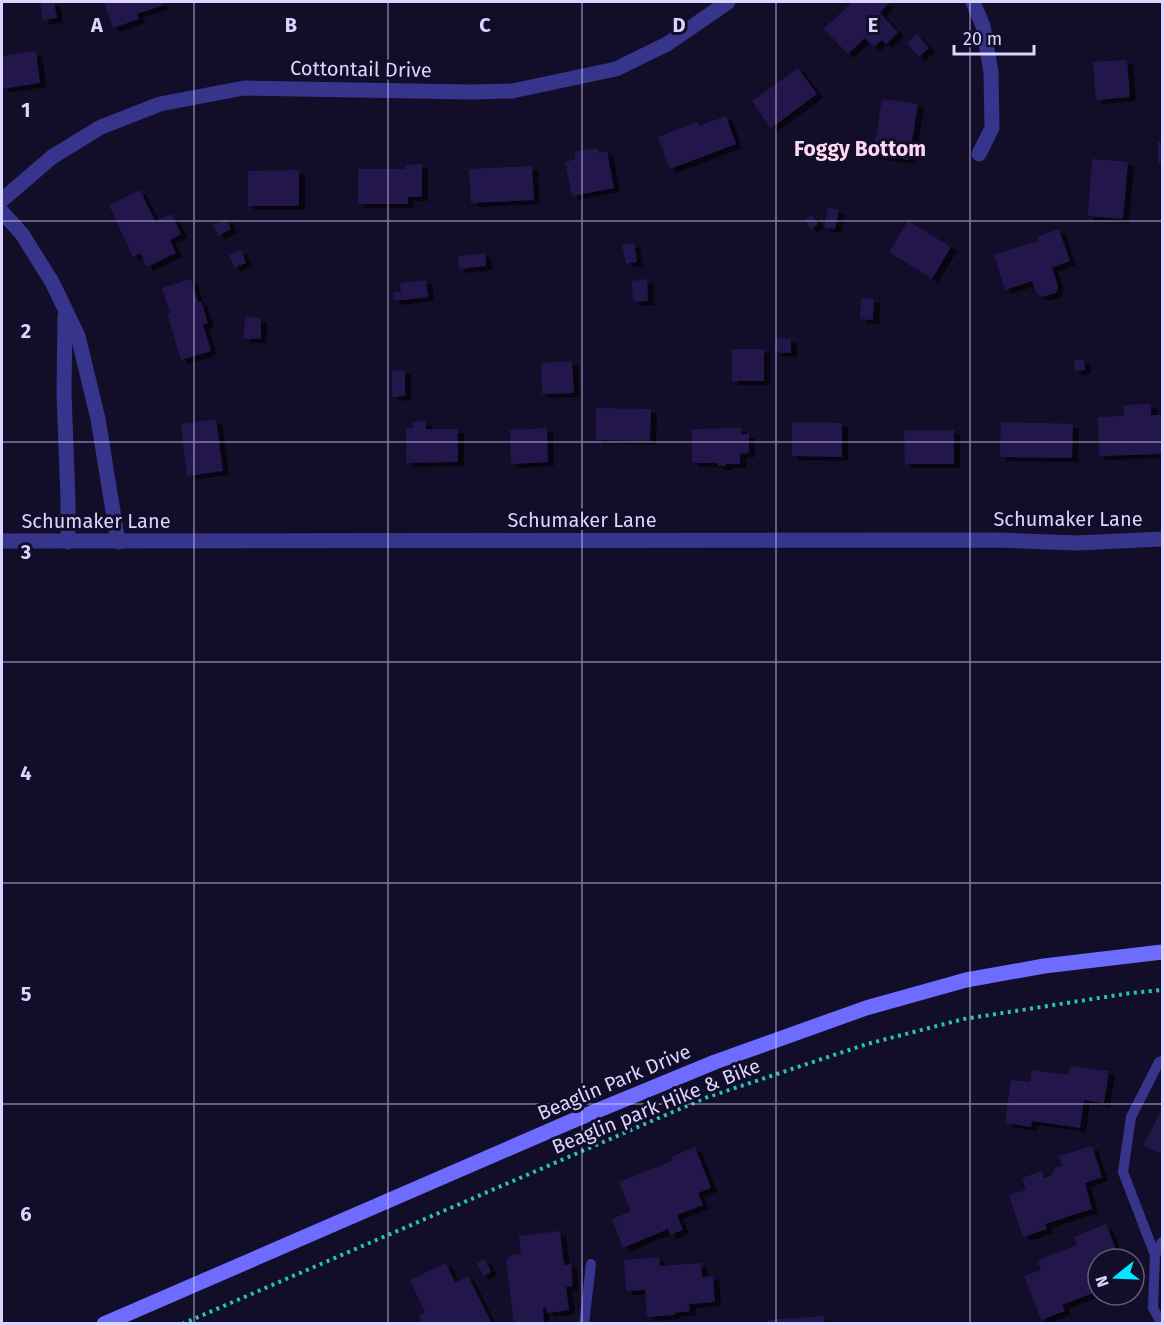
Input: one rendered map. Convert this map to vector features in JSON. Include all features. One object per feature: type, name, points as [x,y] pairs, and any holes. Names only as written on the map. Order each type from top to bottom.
[{"type":"main road","name":"Beaglin Park Drive","points":[[104,1323],[572,1121],[715,1062],[866,1008],[966,980],[1033,968],[1162,952]]},
{"type":"street","name":"Cottontail Drive","points":[[2,200],[52,157],[92,133],[160,105],[244,88],[512,91],[616,69],[667,44],[728,2]]},
{"type":"street","points":[[973,2],[983,26],[991,72],[992,128],[979,154]]},
{"type":"street","points":[[2,212],[22,234],[52,282],[78,336],[98,419],[118,542]]},
{"type":"street","points":[[65,309],[64,393],[68,542]]},
{"type":"street","name":"Schumaker Lane","points":[[2,541],[998,540],[1077,543],[1162,539]]},
{"type":"lane","points":[[1162,1061],[1159,1062],[1131,1117],[1123,1172],[1155,1255],[1153,1308],[1162,1323]]},
{"type":"lane","points":[[1155,1255],[1162,1242]]},
{"type":"lane","points":[[584,1323],[591,1264]]},
{"type":"path","name":"Beaglin park Hike & Bike","points":[[182,1323],[705,1098],[867,1044],[964,1019],[1162,990]]},
{"type":"building","points":[[40,2],[54,2],[57,18],[43,20]]},
{"type":"building","points":[[104,2],[161,2],[163,5],[137,14],[139,19],[113,28]]},
{"type":"building","points":[[852,2],[889,3],[880,13],[898,32],[886,44],[882,40],[874,47],[865,38],[848,54],[824,29]]},
{"type":"building","points":[[917,34],[929,48],[919,57],[907,43]]},
{"type":"building","points":[[36,51],[40,83],[2,89],[2,56]]},
{"type":"building","points":[[1127,60],[1130,97],[1096,100],[1093,62]]},
{"type":"building","points":[[798,68],[817,94],[771,128],[752,101]]},
{"type":"building","points":[[882,99],[918,104],[909,160],[873,155]]},
{"type":"building","points":[[726,116],[736,144],[670,169],[658,137],[697,122],[699,126]]},
{"type":"building","points":[[1158,142],[1162,142],[1162,163],[1158,163]]},
{"type":"building","points":[[598,148],[599,153],[607,151],[614,188],[572,196],[565,162],[576,159],[574,152]]},
{"type":"building","points":[[1092,159],[1128,162],[1123,219],[1088,216]]},
{"type":"building","points":[[422,164],[422,197],[408,197],[408,204],[358,204],[358,169],[405,169],[405,165]]},
{"type":"building","points":[[532,166],[534,200],[471,203],[469,169]]},
{"type":"building","points":[[299,170],[299,206],[248,206],[248,171]]},
{"type":"building","points":[[140,190],[155,221],[172,214],[181,234],[170,240],[176,253],[147,267],[140,253],[133,257],[109,205]]},
{"type":"building","points":[[828,207],[839,210],[835,229],[824,227]]},
{"type":"building","points":[[812,215],[818,224],[811,229],[805,220]]},
{"type":"building","points":[[227,219],[231,229],[218,236],[213,225]]},
{"type":"building","points":[[908,221],[951,247],[932,279],[889,252]]},
{"type":"building","points":[[1059,229],[1070,261],[1052,268],[1058,286],[1056,293],[1043,297],[1037,294],[1032,281],[1005,290],[994,255],[1038,241],[1037,237]]},
{"type":"building","points":[[634,243],[637,262],[626,264],[622,245]]},
{"type":"building","points":[[241,250],[246,263],[234,268],[229,255]]},
{"type":"building","points":[[485,253],[486,266],[459,269],[458,256]]},
{"type":"building","points":[[191,279],[208,323],[203,324],[211,351],[181,360],[162,288]]},
{"type":"building","points":[[647,279],[648,301],[633,302],[632,281]]},
{"type":"building","points":[[426,280],[428,297],[394,301],[393,293],[401,292],[400,283]]},
{"type":"building","points":[[861,298],[874,299],[873,320],[860,319]]},
{"type":"building","points":[[245,317],[261,318],[261,339],[244,339]]},
{"type":"building","points":[[776,338],[791,339],[791,353],[775,352]]},
{"type":"building","points":[[732,349],[764,349],[764,381],[732,381]]},
{"type":"building","points":[[1074,360],[1084,360],[1085,370],[1075,371]]},
{"type":"building","points":[[572,361],[574,393],[542,394],[541,363]]},
{"type":"building","points":[[405,370],[405,396],[392,397],[392,371]]},
{"type":"building","points":[[1151,404],[1151,415],[1162,415],[1162,454],[1099,456],[1098,417],[1124,416],[1124,405]]},
{"type":"building","points":[[596,408],[651,409],[650,441],[596,440]]},
{"type":"building","points":[[216,419],[223,471],[187,476],[181,424]]},
{"type":"building","points":[[426,421],[426,429],[458,429],[458,462],[406,463],[406,428],[413,428],[413,422]]},
{"type":"building","points":[[792,422],[842,423],[842,457],[792,456]]},
{"type":"building","points":[[1001,422],[1073,424],[1072,458],[1000,457]]},
{"type":"building","points":[[547,428],[548,462],[511,464],[510,430]]},
{"type":"building","points":[[741,428],[741,434],[749,434],[749,453],[740,454],[740,464],[718,466],[718,463],[692,463],[692,429]]},
{"type":"building","points":[[904,430],[954,430],[954,464],[905,464]]},
{"type":"building","points":[[1070,1066],[1109,1071],[1104,1103],[1084,1100],[1080,1128],[1032,1121],[1031,1127],[1005,1123],[1011,1080],[1030,1082],[1032,1070],[1068,1075]]},
{"type":"building","points":[[1162,1110],[1162,1155],[1143,1145]]},
{"type":"building","points":[[1092,1146],[1102,1177],[1085,1183],[1092,1209],[1045,1224],[1047,1229],[1023,1237],[1009,1195],[1026,1190],[1022,1178],[1042,1171],[1044,1178],[1052,1175],[1055,1168],[1062,1166],[1059,1156]]},
{"type":"building","points":[[695,1147],[711,1188],[698,1193],[703,1205],[677,1215],[683,1230],[670,1235],[668,1229],[623,1248],[612,1219],[631,1211],[619,1182],[672,1161],[671,1157]]},
{"type":"building","points":[[1106,1224],[1115,1247],[1086,1247],[1086,1296],[1062,1305],[1065,1311],[1041,1320],[1024,1276],[1041,1270],[1038,1260],[1077,1245],[1074,1237]]},
{"type":"building","points":[[560,1231],[564,1265],[571,1264],[573,1286],[566,1287],[569,1310],[547,1313],[546,1307],[543,1308],[544,1324],[514,1324],[506,1260],[508,1256],[521,1254],[519,1236]]},
{"type":"building","points":[[659,1257],[660,1266],[701,1263],[702,1277],[713,1276],[715,1302],[689,1304],[690,1311],[674,1313],[675,1315],[647,1317],[645,1290],[626,1291],[624,1260]]},
{"type":"building","points":[[485,1259],[491,1272],[483,1276],[477,1263]]},
{"type":"building","points":[[446,1263],[455,1282],[468,1276],[492,1324],[423,1324],[419,1316],[425,1312],[410,1280]]},
{"type":"building","points":[[824,1316],[824,1324],[768,1324],[768,1320]]},
{"type":"district","name":"Foggy Bottom","points":[[860,149]]}]
